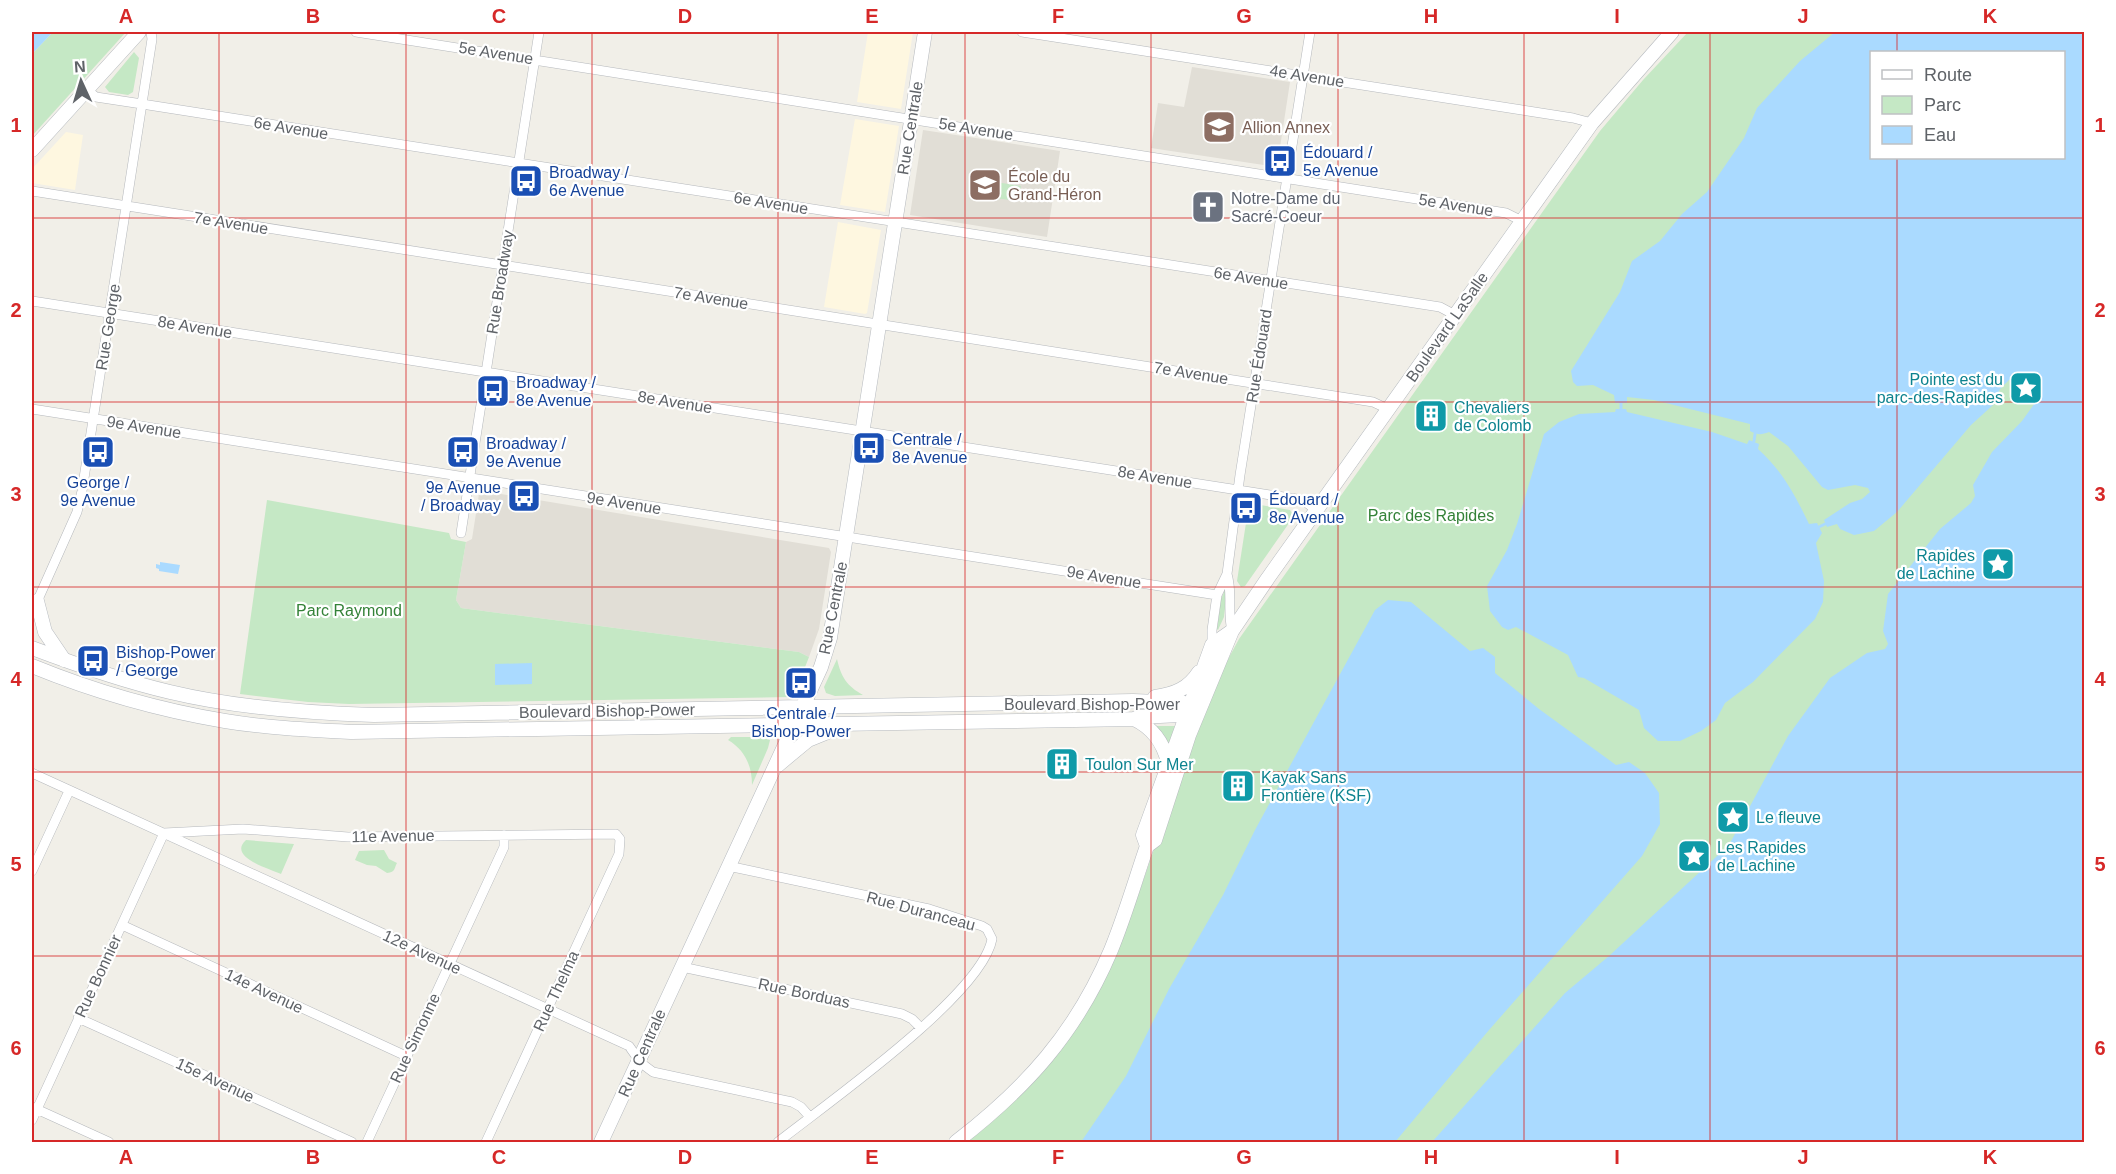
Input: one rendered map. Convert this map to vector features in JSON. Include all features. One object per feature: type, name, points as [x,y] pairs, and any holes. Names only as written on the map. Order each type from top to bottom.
[{"type":"street","points":[[32,150],[139,32]]},
{"type":"street","name":"Rue George","points":[[33,606],[77,512],[110,313],[152,32]]},
{"type":"street","name":"5e Avenue","points":[[356,32],[1506,213],[1522,221]]},
{"type":"street","name":"Rue Broadway","points":[[461,533],[539,32]]},
{"type":"street","name":"Rue Centrale","points":[[601,1143],[821,667],[830,638],[925,32]]},
{"type":"street","name":"4e Avenue","points":[[1022,32],[1573,118],[1592,123]]},
{"type":"street","name":"Rue Édouard","points":[[1212,645],[1217,595],[1227,574],[1238,490],[1310,32]]},
{"type":"street","name":"Boulevard LaSalle","points":[[1147,846],[1143,835],[1168,762],[1224,653],[1232,631],[1592,123],[1669,33]]},
{"type":"street","name":"6e Avenue","points":[[87,90],[96,97],[1440,307],[1455,315]]},
{"type":"street","name":"7e Avenue","points":[[32,191],[1376,402],[1388,409]]},
{"type":"street","name":"8e Avenue","points":[[32,301],[1303,500],[1316,510]]},
{"type":"street","name":"9e Avenue","points":[[32,409],[1217,595]]},
{"type":"street","name":"Rue Édouard","points":[[1227,574],[1231,587],[1228,614],[1232,631]]},
{"type":"street","points":[[33,606],[45,632],[63,660]]},
{"type":"street","name":"Boulevard LaSalle","points":[[956,1143],[1015,1093],[1043,1062],[1070,1027],[1093,987],[1112,948],[1147,846],[1155,840],[1194,713],[1212,645],[1232,631]]},
{"type":"street","name":"Boulevard Bishop-Power","points":[[32,648],[63,660],[172,693],[227,704],[302,712],[374,715],[1135,701],[1194,713]]},
{"type":"street","points":[[1135,701],[1180,691],[1190,685],[1206,663]]},
{"type":"street","name":"Boulevard Bishop-Power","points":[[32,666],[111,694],[173,711],[226,721],[296,729],[390,733],[1134,719],[1194,713]]},
{"type":"street","points":[[1134,719],[1154,733],[1165,750],[1168,762]]},
{"type":"street","points":[[771,773],[786,757],[808,741],[827,731],[850,724]]},
{"type":"street","name":"12e Avenue","points":[[32,773],[629,1046],[639,1060],[653,1072],[796,1103],[810,1117]]},
{"type":"street","points":[[32,872],[69,790]]},
{"type":"street","name":"11e Avenue","points":[[164,833],[243,829],[348,837],[611,833],[620,839]]},
{"type":"street","name":"Rue Bonnier","points":[[32,1120],[34,1108],[164,833]]},
{"type":"street","name":"Rue Simonne","points":[[367,1143],[504,847],[504,835]]},
{"type":"street","name":"Rue Thelma","points":[[486,1143],[619,854],[620,839]]},
{"type":"street","name":"Rue Duranceau","points":[[728,866],[929,909],[987,929],[991,934],[991,945],[980,964],[951,1000],[921,1028],[778,1143]]},
{"type":"street","name":"14e Avenue","points":[[122,925],[406,1056]]},
{"type":"street","name":"Rue Borduas","points":[[682,967],[902,1014],[912,1019],[921,1028]]},
{"type":"street","name":"15e Avenue","points":[[78,1018],[352,1143]]},
{"type":"street","points":[[34,1108],[109,1143]]},
{"type":"shaded area","points":[[868,32],[913,32],[901,109],[857,102]]},
{"type":"shaded area","name":"Allion Annex","points":[[1192,67],[1290,82],[1277,167],[1151,148],[1158,103],[1184,107]]},
{"type":"shaded area","points":[[855,119],[899,126],[885,212],[840,205]]},
{"type":"shaded area","name":"École du Grand-Héron","points":[[923,130],[1060,151],[1047,237],[910,215]]},
{"type":"shaded area","points":[[66,132],[83,135],[75,190],[32,183],[32,169]]},
{"type":"shaded area","points":[[838,222],[881,230],[865,314],[824,307]]},
{"type":"shaded area","points":[[483,491],[829,548],[831,552],[819,629],[809,657],[799,652],[461,608],[456,600],[466,542],[472,539],[479,494]]},
{"type":"green space","points":[[53,32],[126,32],[32,136],[32,54]]},
{"type":"green space","name":"Parc des Rapides","points":[[1688,32],[2084,32],[2084,1142],[967,1142],[1021,1095],[1053,1060],[1101,987],[1126,929],[1197,728],[1239,639],[1600,131]]},
{"type":"green space","points":[[134,52],[139,58],[133,92],[128,95],[109,92],[105,87]]},
{"type":"green space","points":[[989,181],[1021,186],[1018,201],[987,197]]},
{"type":"green space","name":"Parc Raymond","points":[[267,500],[449,533],[451,539],[466,542],[456,600],[461,608],[799,652],[809,657],[800,680],[797,679],[794,693],[789,697],[349,704],[240,694]]},
{"type":"green space","points":[[1251,505],[1290,510],[1294,516],[1245,586],[1241,587],[1237,581],[1248,510]]},
{"type":"green space","points":[[1227,590],[1224,617],[1218,630],[1221,599]]},
{"type":"green space","points":[[837,659],[840,671],[846,680],[863,695],[835,696],[826,693],[824,687]]},
{"type":"green space","points":[[1151,726],[1175,726],[1168,746]]},
{"type":"green space","points":[[731,737],[764,737],[770,740],[752,785],[751,771],[746,759],[728,740]]},
{"type":"green space","points":[[246,840],[294,844],[281,874],[260,866],[246,857],[242,852],[242,846]]},
{"type":"green space","points":[[384,850],[389,859],[397,863],[392,872],[387,873],[376,866],[355,860],[359,851]]},
{"type":"water","points":[[32,32],[53,32],[32,54]]},
{"type":"water","name":"Rapides de Lachine","points":[[1835,32],[2084,32],[2084,1142],[1432,1142],[1565,993],[1609,956],[1729,845],[1788,736],[1830,678],[1867,653],[1885,649],[1888,644],[1883,631],[1888,594],[1940,529],[1971,503],[1975,496],[1973,485],[1992,452],[2022,421],[2037,400],[2038,385],[2031,376],[2021,375],[2009,380],[2000,389],[1993,405],[1971,425],[1897,512],[1874,531],[1854,535],[1840,529],[1837,524],[1827,527],[1824,520],[1850,503],[1862,499],[1870,492],[1868,488],[1855,485],[1828,490],[1822,487],[1788,446],[1769,432],[1755,433],[1750,431],[1750,424],[1654,400],[1627,397],[1627,403],[1615,403],[1614,395],[1593,385],[1577,386],[1573,382],[1571,371],[1620,292],[1632,261],[1660,241],[1682,214],[1707,192],[1744,138],[1757,108],[1800,61]]},
{"type":"water","points":[[1616,409],[1626,409],[1627,412],[1712,432],[1747,444],[1749,440],[1759,444],[1758,449],[1787,484],[1809,524],[1817,523],[1822,533],[1816,543],[1824,581],[1823,602],[1815,619],[1753,682],[1725,703],[1716,720],[1701,731],[1680,741],[1658,741],[1644,728],[1639,710],[1584,678],[1578,677],[1568,655],[1516,627],[1508,630],[1502,627],[1490,611],[1487,586],[1507,550],[1517,524],[1544,434],[1559,422],[1579,414],[1615,412]]},
{"type":"water","points":[[160,562],[180,565],[178,574],[159,571],[156,564],[160,565]]},
{"type":"water","points":[[1388,600],[1411,602],[1470,651],[1483,648],[1495,657],[1495,673],[1539,709],[1616,765],[1629,762],[1645,773],[1659,793],[1660,824],[1642,856],[1489,1030],[1395,1142],[1081,1142],[1126,1076],[1169,989],[1223,895],[1255,830],[1375,610]]},
{"type":"water","points":[[532,663],[532,684],[495,685],[495,664]]},
{"type":"waterway","points":[[1621,403],[1621,409]]},
{"type":"waterway","points":[[1754,441],[1755,434]]},
{"type":"waterway","points":[[1819,527],[1825,524]]},
{"type":"place","name":"Allion Annex","points":[[1219,127]]},
{"type":"place","name":"Édouard / 5e Avenue","points":[[1280,161]]},
{"type":"place","name":"Broadway / 6e Avenue","points":[[526,181]]},
{"type":"place","name":"École du Grand-Héron","points":[[985,185]]},
{"type":"place","name":"Notre-Dame du Sacré-Coeur","points":[[1208,207]]},
{"type":"place","name":"Pointe est du parc-des-Rapides","points":[[2026,388]]},
{"type":"place","name":"Broadway / 8e Avenue","points":[[493,391]]},
{"type":"place","name":"Chevaliers de Colomb","points":[[1431,416]]},
{"type":"place","name":"Centrale / 8e Avenue","points":[[869,448]]},
{"type":"place","name":"George / 9e Avenue","points":[[98,452]]},
{"type":"place","name":"Broadway / 9e Avenue","points":[[463,452]]},
{"type":"place","name":"9e Avenue / Broadway","points":[[524,496]]},
{"type":"place","name":"Édouard / 8e Avenue","points":[[1246,508]]},
{"type":"place","name":"Rapides de Lachine","points":[[1998,564]]},
{"type":"place","name":"Bishop-Power / George","points":[[93,661]]},
{"type":"place","name":"Centrale / Bishop-Power","points":[[801,683]]},
{"type":"place","name":"Toulon Sur Mer","points":[[1062,764]]},
{"type":"place","name":"Kayak Sans Frontière (KSF)","points":[[1238,786]]},
{"type":"place","name":"Le fleuve","points":[[1733,817]]},
{"type":"place","name":"Les Rapides de Lachine","points":[[1694,856]]}]
